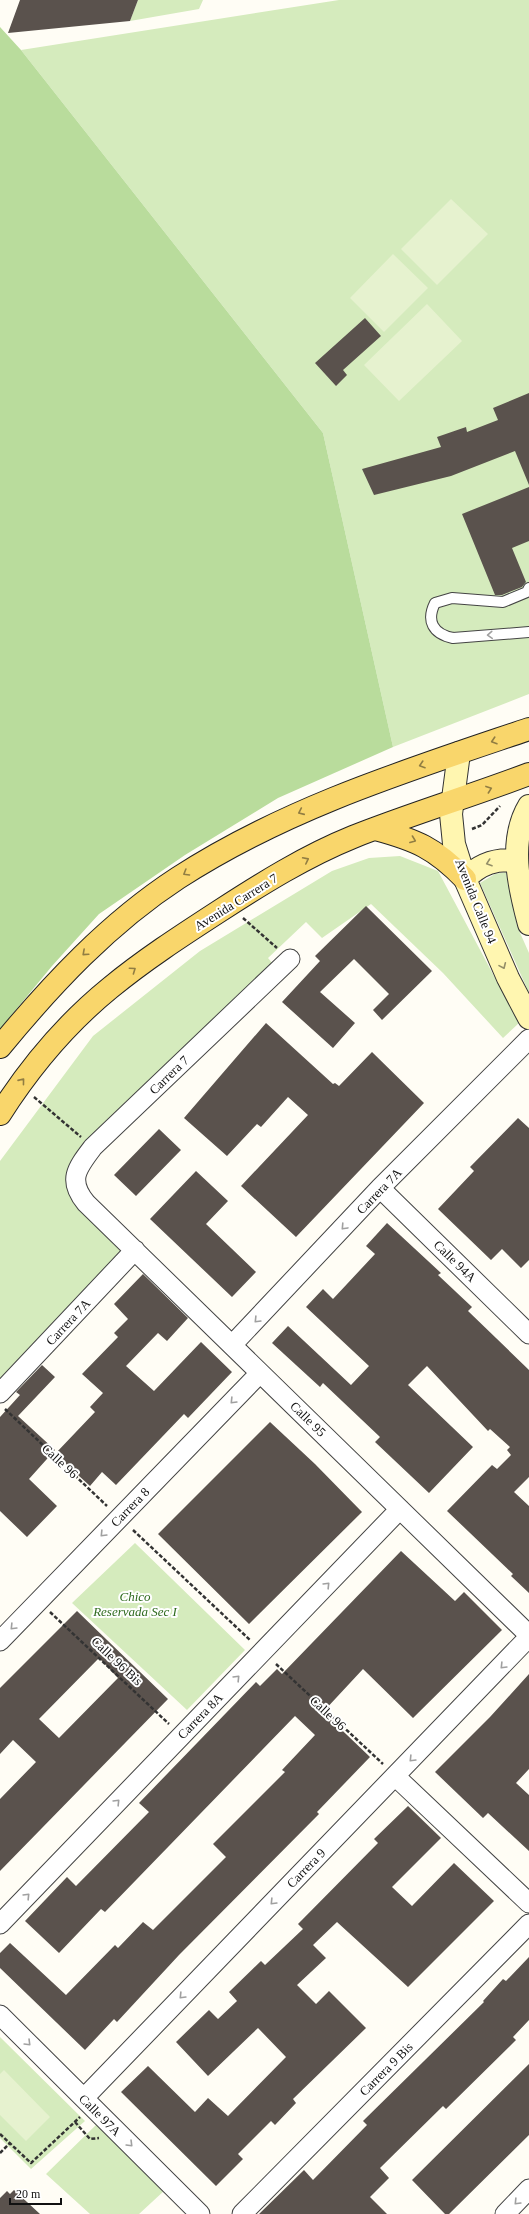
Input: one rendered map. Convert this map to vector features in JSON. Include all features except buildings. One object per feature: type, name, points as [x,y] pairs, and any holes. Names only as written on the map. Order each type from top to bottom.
[{"type":"main road","points":[[0,1047],[80,957],[144,903],[177,879],[219,854],[284,819],[364,785],[529,729]]},
{"type":"main road","name":"Avenida Calle 94","points":[[459,753],[452,802],[451,829],[465,879],[508,978],[529,1018]]},
{"type":"main road","name":"Avenida Carrera 7","points":[[0,1114],[19,1084],[46,1051],[108,989],[130,972],[229,905],[308,859],[352,838],[529,774]]},
{"type":"main road","points":[[529,806],[517,837],[517,861],[529,924]]},
{"type":"main road","points":[[375,829],[423,844],[438,854],[465,879],[478,868],[494,861],[517,861]]},
{"type":"street","name":"Carrera 7","points":[[86,1203],[79,1194],[75,1183],[77,1172],[93,1147],[290,959]]},
{"type":"street","name":"Carrera 7A","points":[[232,1345],[380,1188],[529,1039]]},
{"type":"street","name":"Calle 94A","points":[[380,1188],[529,1334]]},
{"type":"street","name":"Calle 95","points":[[86,1203],[529,1636]]},
{"type":"street","name":"Carrera 7A","points":[[0,1393],[135,1250]]},
{"type":"street","name":"Carrera 8","points":[[0,1641],[38,1601],[126,1523],[260,1373]]},
{"type":"street","name":"Carrera 8A","points":[[0,1924],[400,1509]]},
{"type":"street","name":"Carrera 9","points":[[84,2098],[529,1636]]},
{"type":"street","points":[[395,1776],[529,1903]]},
{"type":"street","name":"Carrera 9 Bis","points":[[242,2214],[529,1924]]},
{"type":"street","name":"Calle 97A","points":[[0,2016],[200,2214]]},
{"type":"street","points":[[505,2214],[529,2190]]},
{"type":"lane","points":[[529,588],[527,592],[503,602],[452,598],[436,603],[431,612],[431,622],[437,632],[446,637],[454,638],[529,632]]},
{"type":"path","points":[[468,829],[482,825],[494,811],[505,805]]},
{"type":"path","points":[[229,905],[290,959]]},
{"type":"path","points":[[19,1084],[93,1147]]},
{"type":"path","name":"Calle 96","points":[[0,1405],[395,1776]]},
{"type":"path","name":"Calle 96 Bis","points":[[38,1601],[182,1736]]},
{"type":"path","points":[[0,2134],[31,2163],[75,2122],[90,2138],[104,2138]]},
{"type":"path","points":[[0,2153],[10,2143]]},
{"type":"green space","points":[[138,0],[203,0],[199,9],[130,21]]},
{"type":"green space","points":[[339,0],[529,0],[529,694],[393,747],[323,433],[21,50]]},
{"type":"green space","points":[[0,27],[21,50],[323,433],[393,747],[278,798],[185,855],[99,914],[52,966],[0,1029]]},
{"type":"green space","points":[[451,199],[488,234],[437,285],[401,249]]},
{"type":"green space","points":[[393,254],[428,288],[384,332],[350,298]]},
{"type":"green space","points":[[427,304],[462,341],[399,401],[364,365]]},
{"type":"green space","points":[[400,856],[438,871],[519,1023],[503,1038],[443,973],[371,904],[322,938],[306,922],[268,958],[278,970],[93,1147],[75,1183],[135,1250],[0,1393],[0,1161],[93,1036],[200,951],[332,871],[369,858]]},
{"type":"green space","points":[[506,872],[517,926],[529,953],[529,993],[480,883],[495,874]]},
{"type":"green space","name":"Chico Reservada Sec I","points":[[135,1543],[245,1650],[187,1710],[72,1603]]},
{"type":"green space","points":[[0,2037],[85,2121],[31,2169],[0,2138]]},
{"type":"green space","points":[[4,2070],[50,2117],[26,2141],[0,2115],[0,2074]]},
{"type":"green space","points":[[97,2124],[165,2190],[139,2214],[90,2214],[46,2174]]}]
